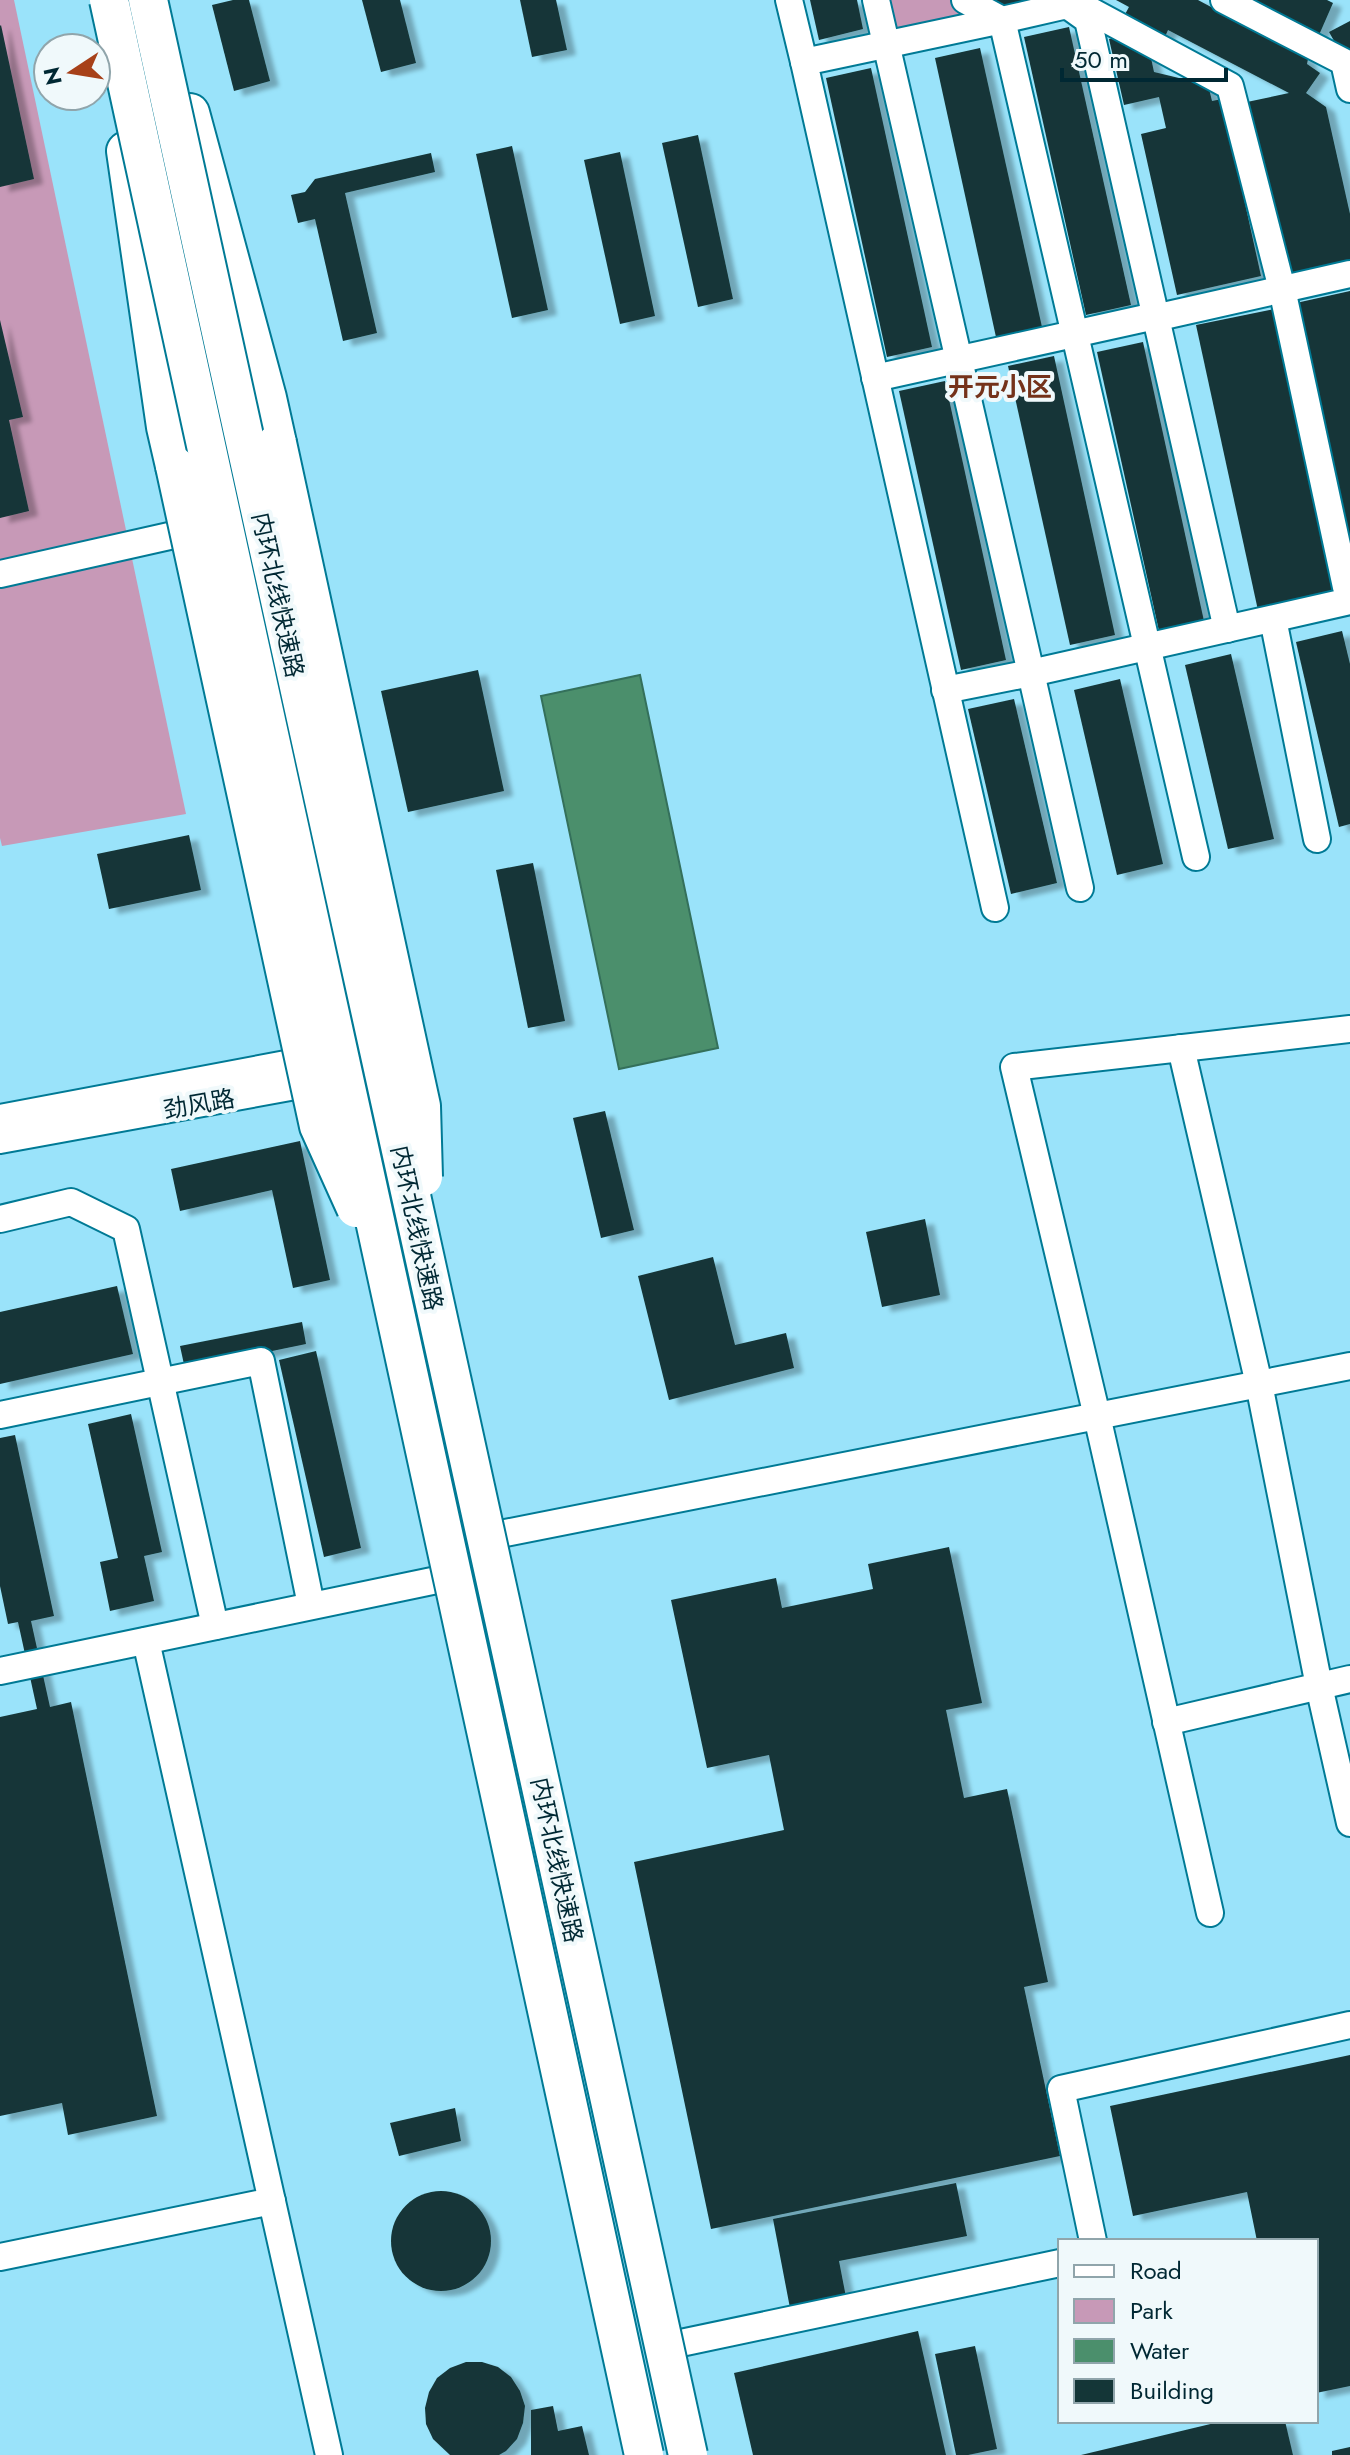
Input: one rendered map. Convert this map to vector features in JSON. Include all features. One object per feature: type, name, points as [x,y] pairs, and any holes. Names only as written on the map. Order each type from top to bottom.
[{"type":"highway","name":"内环北线快速路","points":[[109,0],[644,2455]]},
{"type":"highway","name":"内环北线快速路","points":[[148,0],[688,2455]]},
{"type":"highway","points":[[189,109],[277,443],[421,1106],[424,1217],[460,1420]]},
{"type":"highway","points":[[123,129],[166,427],[319,1126],[365,1229],[420,1426]]},
{"type":"street","points":[[789,0],[995,908]]},
{"type":"street","points":[[876,0],[1080,888]]},
{"type":"street","points":[[965,0],[1002,20],[1196,857]]},
{"type":"street","points":[[945,690],[1148,647],[1232,622],[1273,619],[1348,594],[1282,289],[1230,86],[1071,0]]},
{"type":"street","points":[[1224,0],[1344,62],[1350,89]]},
{"type":"street","points":[[804,62],[1067,5],[1088,20],[1162,315],[1232,622]]},
{"type":"street","points":[[1103,23],[1162,315]]},
{"type":"street","points":[[875,378],[1350,274]]},
{"type":"street","points":[[0,574],[209,528]]},
{"type":"street","points":[[1273,619],[1317,839]]},
{"type":"street","points":[[1210,1913],[1014,1067],[1350,1029]]},
{"type":"street","points":[[1181,1048],[1259,1384],[1319,1686],[1350,1823]]},
{"type":"street","name":"劲风路","points":[[0,1118],[395,1054],[0,1140]]},
{"type":"street","points":[[0,1219],[71,1202],[126,1229],[215,1626]]},
{"type":"street","points":[[0,1415],[261,1361],[311,1605]]},
{"type":"street","points":[[500,1534],[1350,1366]]},
{"type":"street","points":[[0,1671],[437,1580]]},
{"type":"street","points":[[146,1641],[329,2455]]},
{"type":"street","points":[[1166,1722],[1350,1679]]},
{"type":"street","points":[[1093,2239],[1061,2089],[1350,2025]]},
{"type":"street","points":[[0,2257],[272,2201]]},
{"type":"street","points":[[676,2344],[1058,2263]]},
{"type":"green space","points":[[0,0],[14,0],[32,85],[32,112],[38,112],[186,814],[2,846]]},
{"type":"green space","points":[[876,0],[965,0],[1002,20],[886,45]]},
{"type":"water","points":[[640,675],[718,1048],[619,1069],[541,696]]},
{"type":"building","points":[[249,0],[270,81],[234,91],[212,5]]},
{"type":"building","points":[[362,0],[400,0],[416,63],[381,72]]},
{"type":"building","points":[[520,0],[556,0],[567,50],[532,57]]},
{"type":"building","points":[[810,0],[857,0],[863,29],[819,40]]},
{"type":"building","points":[[995,0],[1036,0],[1010,8]]},
{"type":"building","points":[[1116,0],[1198,0],[1308,59],[1307,64],[1320,73],[1306,93],[1326,107],[1350,214],[1350,263],[1290,275],[1276,208],[1269,210],[1247,102],[1289,93],[1168,30],[1164,39],[1123,18],[1129,7]]},
{"type":"building","points":[[1252,0],[1327,0],[1333,3],[1319,35]]},
{"type":"building","points":[[1350,21],[1350,69],[1329,32]]},
{"type":"building","points":[[0,26],[34,179],[0,187]]},
{"type":"building","points":[[1069,27],[1131,305],[1086,315],[1024,37]]},
{"type":"building","points":[[1129,35],[1148,44],[1154,72],[1208,85],[1212,101],[1222,99],[1261,276],[1177,295],[1141,134],[1166,128],[1159,97],[1124,105],[1109,39]]},
{"type":"building","points":[[980,48],[1042,327],[996,337],[935,58]]},
{"type":"building","points":[[871,68],[932,347],[887,357],[826,78]]},
{"type":"building","points":[[698,135],[733,299],[698,307],[662,143]]},
{"type":"building","points":[[512,146],[548,310],[512,318],[476,154]]},
{"type":"building","points":[[620,152],[655,316],[620,324],[584,160]]},
{"type":"building","points":[[431,153],[435,172],[345,193],[377,333],[343,341],[315,219],[298,223],[291,195],[305,192],[315,179]]},
{"type":"building","points":[[1350,291],[1350,542],[1349,542],[1296,303]]},
{"type":"building","points":[[1274,309],[1336,598],[1259,615],[1196,325]]},
{"type":"building","points":[[0,320],[23,417],[9,420],[29,511],[0,518]]},
{"type":"building","points":[[1143,342],[1204,621],[1159,631],[1097,352]]},
{"type":"building","points":[[1054,356],[1115,635],[1070,645],[1008,366]]},
{"type":"building","points":[[945,381],[1006,660],[961,670],[899,391]]},
{"type":"building","points":[[1342,631],[1350,664],[1350,824],[1339,827],[1296,642]]},
{"type":"building","points":[[1231,654],[1274,839],[1228,849],[1185,665]]},
{"type":"building","points":[[478,670],[504,791],[408,812],[381,691]]},
{"type":"building","points":[[1120,679],[1163,864],[1117,875],[1074,690]]},
{"type":"building","points":[[1014,699],[1057,883],[1011,894],[968,709]]},
{"type":"building","points":[[189,835],[201,890],[109,909],[97,854]]},
{"type":"building","points":[[533,863],[565,1021],[528,1028],[496,870]]},
{"type":"building","points":[[605,1111],[634,1230],[601,1238],[573,1118]]},
{"type":"building","points":[[300,1141],[330,1280],[293,1288],[272,1190],[180,1211],[171,1169]]},
{"type":"building","points":[[925,1219],[940,1295],[882,1307],[866,1232]]},
{"type":"building","points":[[713,1257],[735,1345],[786,1333],[794,1368],[669,1400],[638,1276]]},
{"type":"building","points":[[117,1286],[133,1354],[0,1384],[0,1312]]},
{"type":"building","points":[[302,1322],[306,1344],[185,1369],[180,1346]]},
{"type":"building","points":[[316,1351],[361,1548],[324,1557],[279,1360]]},
{"type":"building","points":[[131,1414],[162,1552],[144,1556],[154,1601],[110,1611],[100,1562],[118,1558],[88,1424]]},
{"type":"building","points":[[15,1435],[54,1616],[31,1621],[50,1707],[71,1702],[157,2116],[68,2135],[62,2103],[0,2116],[0,1717],[37,1709],[18,1622],[8,1624],[0,1586],[0,1438]]},
{"type":"building","points":[[949,1547],[982,1703],[946,1710],[964,1798],[1007,1789],[1048,1982],[1024,1987],[1060,2156],[711,2229],[634,1862],[784,1830],[769,1755],[707,1768],[671,1600],[776,1578],[782,1608],[873,1589],[868,1564]]},
{"type":"building","points":[[1350,2055],[1350,2386],[1318,2393],[1318,2239],[1257,2239],[1247,2192],[1133,2216],[1110,2106]]},
{"type":"building","points":[[455,2108],[461,2141],[399,2156],[390,2123]]},
{"type":"building","points":[[956,2183],[967,2236],[839,2261],[846,2297],[790,2308],[773,2219]]},
{"type":"building","points":[[441,2191],[460,2195],[476,2206],[487,2222],[491,2241],[487,2260],[476,2276],[460,2287],[441,2291],[422,2287],[406,2276],[395,2260],[391,2241],[395,2222],[406,2206],[422,2195]]},
{"type":"building","points":[[918,2331],[946,2455],[753,2455],[734,2373]]},
{"type":"building","points":[[975,2346],[997,2449],[956,2455],[935,2354]]},
{"type":"building","points":[[466,2362],[482,2362],[498,2367],[511,2377],[520,2391],[525,2406],[523,2423],[517,2439],[499,2455],[450,2455],[433,2439],[426,2424],[425,2408],[437,2378],[450,2368]]},
{"type":"building","points":[[553,2406],[558,2431],[582,2426],[589,2455],[531,2455],[531,2410]]},
{"type":"building","points":[[1215,2423],[1285,2423],[1293,2455],[1081,2455]]},
{"type":"building","points":[[1350,2447],[1350,2455],[1332,2455],[1332,2451]]},
{"type":"district","name":"开元小区","points":[[1000,387]]}]
